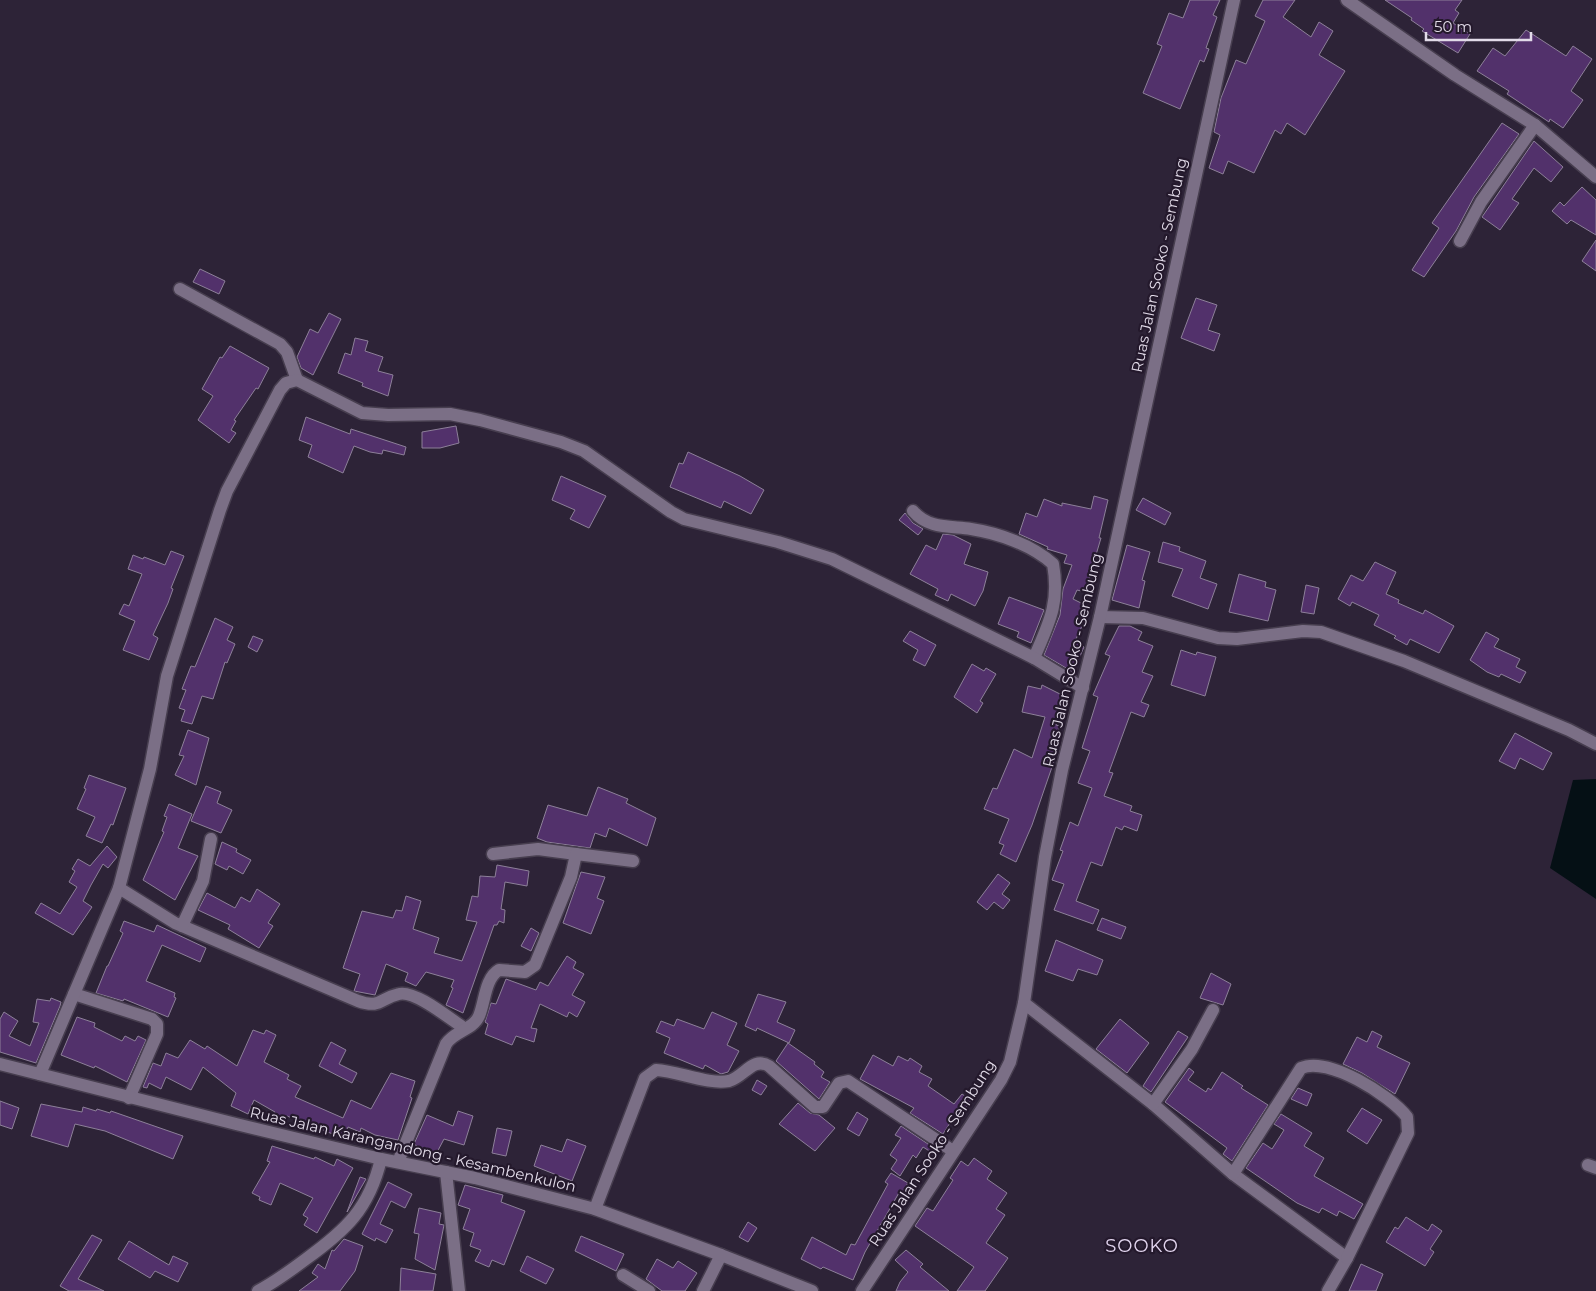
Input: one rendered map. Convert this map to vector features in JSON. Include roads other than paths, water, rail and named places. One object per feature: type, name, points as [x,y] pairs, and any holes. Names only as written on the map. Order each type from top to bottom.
[{"type":"street","name":"Ruas Jalan Sooko - Sembung","points":[[862,1291],[1006,1072],[1024,1003],[1047,848],[1062,770],[1100,617],[1234,0]]},
{"type":"street","points":[[1347,0],[1455,75],[1534,125],[1596,177]]},
{"type":"street","points":[[1460,241],[1481,202],[1534,125]]},
{"type":"street","points":[[180,289],[280,344],[286,352],[297,380],[362,412],[388,415],[450,414],[480,420],[560,442],[584,451],[670,512],[684,519],[778,542],[832,559],[1034,658],[1083,688]]},
{"type":"street","points":[[40,1074],[119,888],[150,769],[168,676],[227,491],[280,390],[286,384],[297,380]]},
{"type":"street","points":[[913,511],[919,518],[930,524],[971,529],[1018,543],[1045,556],[1053,564],[1056,598],[1047,627],[1034,658]]},
{"type":"street","points":[[1100,617],[1143,618],[1218,638],[1237,639],[1303,630],[1335,635],[1404,661],[1569,730],[1596,744]]},
{"type":"street","points":[[182,926],[203,880],[210,839]]},
{"type":"street","points":[[493,854],[538,849],[633,861]]},
{"type":"street","points":[[398,1162],[446,1044],[451,1037],[472,1025],[478,1016],[495,972],[503,969],[525,972],[535,965],[571,877],[576,854]]},
{"type":"street","points":[[119,888],[182,926],[366,1004],[379,1004],[399,994],[416,997],[464,1028]]},
{"type":"street","points":[[74,994],[152,1019],[157,1024],[156,1034],[129,1098]]},
{"type":"street","points":[[1024,1003],[1152,1104],[1234,1174],[1347,1258]]},
{"type":"street","points":[[1152,1104],[1192,1049],[1213,1010]]},
{"type":"street","points":[[595,1209],[645,1078],[656,1070],[720,1082],[736,1078],[754,1064],[762,1062],[815,1107],[820,1108],[823,1107],[839,1083],[848,1081],[953,1151]]},
{"type":"street","name":"Ruas Jalan Karangandong - Kesambenkulon","points":[[0,1064],[129,1098],[595,1209],[721,1255],[812,1291]]},
{"type":"street","points":[[1234,1174],[1301,1068],[1308,1065],[1321,1066],[1351,1077],[1382,1093],[1407,1117],[1408,1133],[1347,1258],[1328,1291]]},
{"type":"street","points":[[258,1291],[324,1246],[350,1223],[366,1201],[376,1178],[381,1159]]},
{"type":"street","points":[[446,1172],[459,1291]]},
{"type":"street","points":[[703,1291],[721,1255]]},
{"type":"street","points":[[623,1275],[649,1291]]},
{"type":"district","name":"SOOKO","points":[[1142,1246]]}]
